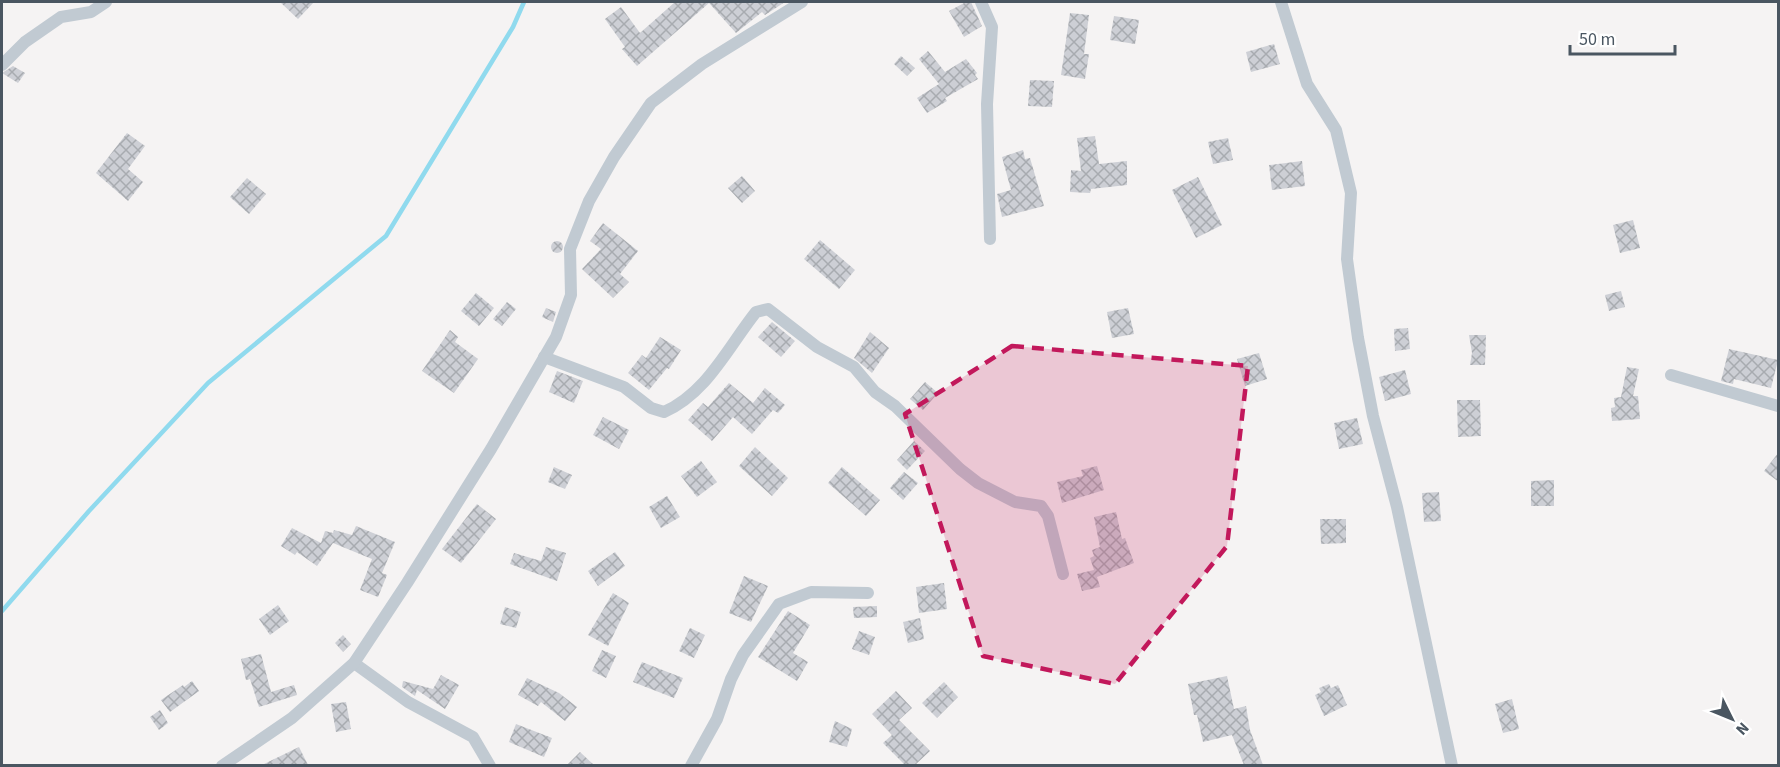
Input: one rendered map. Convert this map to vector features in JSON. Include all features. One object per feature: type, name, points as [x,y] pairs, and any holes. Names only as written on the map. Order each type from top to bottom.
[{"type":"street","points":[[2,65],[25,42],[61,17],[91,12],[106,2]]},
{"type":"street","points":[[222,765],[292,718],[354,663],[491,449],[555,337],[571,295],[570,249],[589,201],[614,157],[651,103],[702,64],[802,2]]},
{"type":"street","points":[[981,2],[992,27],[987,104],[990,239]]},
{"type":"street","points":[[1281,2],[1307,84],[1336,130],[1352,192],[1347,260],[1358,338],[1452,765]]},
{"type":"street","points":[[544,357],[624,387],[651,408],[664,412],[678,406],[694,393],[756,312],[768,309],[817,347],[854,367],[875,392],[895,406],[960,469],[978,483],[1015,502],[1041,506],[1048,516],[1063,574]]},
{"type":"street","points":[[1671,375],[1779,406]]},
{"type":"street","points":[[691,765],[717,719],[731,679],[743,655],[778,604],[812,592],[868,593]]},
{"type":"street","points":[[354,663],[408,702],[473,737],[490,765]]},
{"type":"highlighted area","points":[[1012,346],[1248,366],[1227,546],[1115,684],[983,656],[905,414]]},
{"type":"building","points":[[280,2],[314,2],[298,19]]},
{"type":"building","points":[[675,2],[785,2],[765,15],[762,12],[736,33],[709,3],[637,66],[622,49],[625,47],[605,19],[621,7],[640,33]]},
{"type":"building","points":[[966,2],[971,2],[982,26],[964,37],[949,11]]},
{"type":"building","points":[[1070,13],[1089,15],[1084,54],[1089,54],[1085,79],[1061,75]]},
{"type":"building","points":[[1114,16],[1139,20],[1135,44],[1110,40]]},
{"type":"building","points":[[1274,44],[1280,64],[1251,72],[1246,52]]},
{"type":"building","points":[[928,51],[945,72],[966,59],[977,73],[975,75],[978,79],[945,98],[947,101],[927,113],[917,98],[939,84],[919,59]]},
{"type":"building","points":[[901,56],[915,68],[907,76],[894,64]]},
{"type":"building","points":[[13,66],[25,73],[18,83],[2,73]]},
{"type":"building","points":[[1030,80],[1054,81],[1052,107],[1028,106]]},
{"type":"building","points":[[127,133],[145,146],[128,169],[143,182],[128,201],[96,173]]},
{"type":"building","points":[[1095,136],[1099,164],[1127,161],[1127,185],[1091,189],[1090,193],[1070,192],[1071,170],[1081,171],[1077,138]]},
{"type":"building","points":[[1228,138],[1233,160],[1213,164],[1208,142]]},
{"type":"building","points":[[1023,150],[1025,159],[1030,158],[1044,206],[1002,217],[997,194],[1011,190],[1002,157]]},
{"type":"building","points":[[1302,161],[1305,186],[1272,190],[1269,165]]},
{"type":"building","points":[[742,176],[755,191],[742,203],[728,188]]},
{"type":"building","points":[[1198,177],[1222,225],[1196,238],[1172,190]]},
{"type":"building","points":[[247,178],[266,194],[249,214],[230,197]]},
{"type":"building","points":[[1633,220],[1640,248],[1620,253],[1613,225]]},
{"type":"building","points":[[603,223],[638,251],[620,274],[629,282],[613,298],[582,269],[601,249],[590,241]]},
{"type":"building","points":[[820,240],[855,270],[839,289],[804,259]]},
{"type":"building","points":[[559,241],[562,242],[562,252],[555,253],[552,252],[551,245],[552,242]]},
{"type":"building","points":[[1621,291],[1625,307],[1609,311],[1605,295]]},
{"type":"building","points":[[476,293],[494,308],[479,326],[461,311]]},
{"type":"building","points":[[507,302],[516,309],[502,326],[493,319]]},
{"type":"building","points":[[546,308],[556,312],[553,322],[542,317]]},
{"type":"building","points":[[1128,308],[1134,334],[1112,338],[1107,312]]},
{"type":"building","points":[[772,322],[795,341],[781,357],[758,337]]},
{"type":"building","points":[[1408,328],[1410,349],[1395,351],[1394,329]]},
{"type":"building","points":[[450,330],[458,337],[455,342],[478,359],[454,393],[422,371]]},
{"type":"building","points":[[870,332],[889,348],[872,373],[854,358]]},
{"type":"building","points":[[1469,335],[1486,335],[1485,365],[1470,365],[1472,353]]},
{"type":"building","points":[[660,337],[681,350],[669,369],[667,368],[649,390],[628,373],[642,355],[646,358]]},
{"type":"building","points":[[1729,349],[1778,360],[1771,388],[1734,379],[1733,384],[1721,381]]},
{"type":"building","points":[[1259,353],[1267,379],[1245,386],[1237,359]]},
{"type":"building","points":[[1627,367],[1639,369],[1633,396],[1638,396],[1640,419],[1612,421],[1611,408],[1615,407],[1614,398],[1621,397]]},
{"type":"building","points":[[1405,370],[1411,394],[1385,401],[1379,377]]},
{"type":"building","points":[[557,371],[583,381],[574,403],[549,392]]},
{"type":"building","points":[[925,382],[938,393],[923,410],[910,399]]},
{"type":"building","points":[[729,383],[753,403],[765,388],[785,405],[778,413],[773,410],[752,434],[733,417],[712,441],[688,420],[703,403],[708,407]]},
{"type":"building","points":[[1457,400],[1480,400],[1481,436],[1458,437]]},
{"type":"building","points":[[603,417],[629,430],[619,449],[593,435]]},
{"type":"building","points":[[1357,418],[1363,444],[1339,449],[1334,423]]},
{"type":"building","points":[[914,441],[925,451],[907,470],[897,460]]},
{"type":"building","points":[[755,447],[788,478],[772,496],[739,466]]},
{"type":"building","points":[[1779,452],[1779,482],[1764,471]]},
{"type":"building","points":[[701,461],[717,482],[697,497],[681,476]]},
{"type":"building","points":[[1097,466],[1104,490],[1062,503],[1057,482],[1083,476],[1081,470]]},
{"type":"building","points":[[554,467],[572,475],[565,489],[548,482]]},
{"type":"building","points":[[842,467],[880,500],[866,516],[828,483]]},
{"type":"building","points":[[904,472],[918,483],[903,500],[890,488]]},
{"type":"building","points":[[1554,480],[1554,506],[1531,506],[1531,481]]},
{"type":"building","points":[[1439,492],[1441,521],[1424,522],[1422,493]]},
{"type":"building","points":[[667,496],[680,517],[661,528],[649,507]]},
{"type":"building","points":[[477,504],[496,519],[461,563],[442,549]]},
{"type":"building","points":[[1116,512],[1122,539],[1125,538],[1134,563],[1097,577],[1100,587],[1082,591],[1077,574],[1094,570],[1090,558],[1094,556],[1092,550],[1100,547],[1094,517]]},
{"type":"building","points":[[1320,519],[1346,519],[1346,543],[1321,544]]},
{"type":"building","points":[[356,526],[395,542],[382,573],[387,575],[378,597],[360,590],[372,559],[333,543],[317,566],[297,552],[295,555],[281,546],[292,528],[321,543],[325,531],[333,533],[334,530],[352,535]]},
{"type":"building","points":[[546,547],[566,553],[557,581],[510,564],[514,553],[541,561]]},
{"type":"building","points":[[615,552],[625,566],[598,586],[588,571]]},
{"type":"building","points":[[744,576],[768,586],[751,622],[729,613]]},
{"type":"building","points":[[944,583],[947,609],[919,613],[916,587]]},
{"type":"building","points":[[613,593],[629,603],[608,646],[588,635]]},
{"type":"building","points":[[278,605],[289,621],[270,635],[259,619]]},
{"type":"building","points":[[877,606],[877,617],[854,618],[853,607]]},
{"type":"building","points":[[505,607],[521,612],[516,628],[500,624]]},
{"type":"building","points":[[788,611],[810,625],[793,653],[808,662],[797,681],[758,657]]},
{"type":"building","points":[[920,618],[924,639],[908,643],[903,622]]},
{"type":"building","points":[[690,628],[705,635],[694,658],[679,651]]},
{"type":"building","points":[[859,631],[875,637],[869,655],[852,649]]},
{"type":"building","points":[[343,635],[351,644],[343,652],[335,643]]},
{"type":"building","points":[[602,650],[616,656],[606,678],[592,671]]},
{"type":"building","points":[[261,654],[271,692],[294,685],[297,695],[259,707],[250,679],[246,680],[241,659]]},
{"type":"building","points":[[642,662],[683,678],[674,698],[633,682]]},
{"type":"building","points":[[441,675],[459,685],[445,709],[417,690],[415,696],[402,687],[403,681],[433,689]]},
{"type":"building","points":[[1227,676],[1234,709],[1246,706],[1250,730],[1263,765],[1244,765],[1232,735],[1203,742],[1197,715],[1194,715],[1188,684]]},
{"type":"building","points":[[527,678],[559,693],[577,707],[565,721],[541,702],[538,706],[518,695]]},
{"type":"building","points":[[192,681],[199,691],[170,712],[161,700]]},
{"type":"building","points":[[944,682],[958,697],[937,718],[922,703]]},
{"type":"building","points":[[1329,684],[1331,688],[1338,685],[1347,705],[1324,716],[1315,695],[1321,692],[1319,688]]},
{"type":"building","points":[[896,691],[912,708],[899,720],[930,751],[915,765],[905,765],[883,743],[892,735],[872,714]]},
{"type":"building","points":[[1512,699],[1519,729],[1503,733],[1495,704]]},
{"type":"building","points":[[346,702],[351,729],[336,732],[331,704]]},
{"type":"building","points":[[160,710],[168,723],[159,730],[150,717]]},
{"type":"building","points":[[835,721],[852,729],[847,747],[829,742]]},
{"type":"building","points":[[516,724],[552,738],[544,757],[509,742]]},
{"type":"building","points":[[299,747],[308,765],[262,765]]},
{"type":"building","points":[[580,752],[594,765],[567,765]]},
{"type":"waterway","points":[[2,611],[89,511],[208,383],[386,236],[513,27],[524,2]]}]
